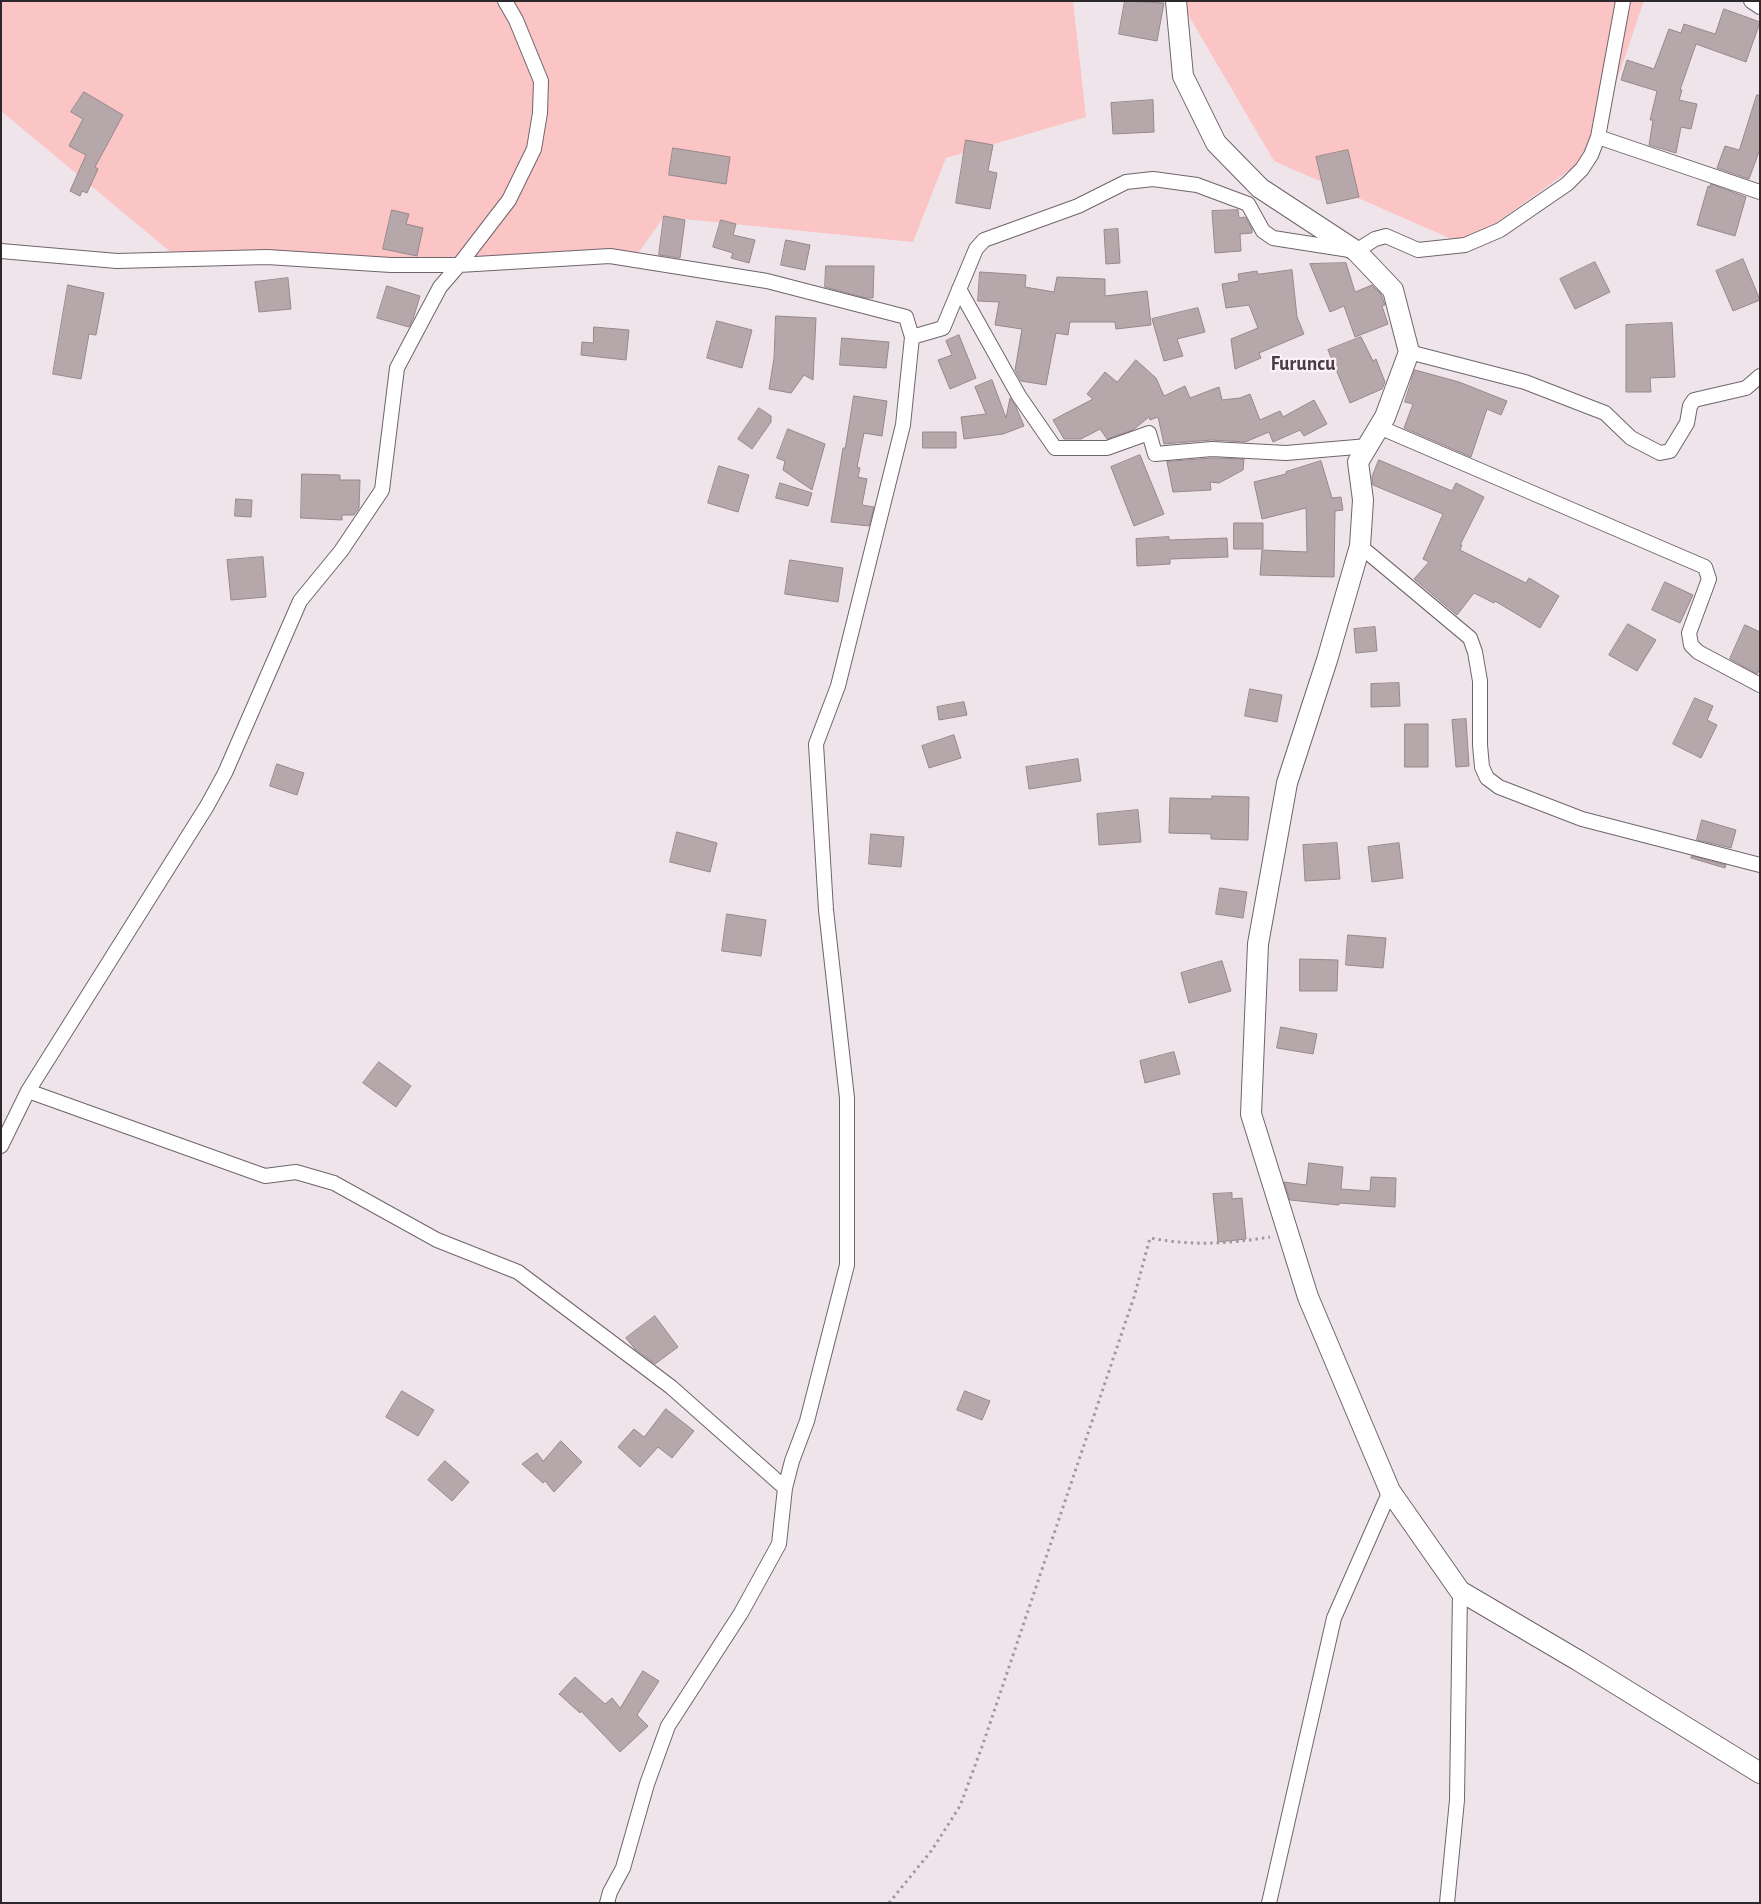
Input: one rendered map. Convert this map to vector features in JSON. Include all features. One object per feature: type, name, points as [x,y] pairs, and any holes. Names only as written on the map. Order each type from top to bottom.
[{"type":"street","points":[[1,1146],[28,1091],[207,806],[225,773],[300,601],[341,551],[382,490],[397,368],[440,287],[509,200],[534,149],[540,113],[541,80],[516,20],[505,1]]},
{"type":"street","points":[[1176,1],[1184,76],[1216,143],[1260,188],[1356,251],[1394,290],[1409,352],[1385,417],[1358,462],[1364,500],[1360,546],[1327,660],[1287,782],[1258,944],[1251,1114],[1308,1298],[1390,1491],[1460,1591],[1579,1661],[1760,1773]]},
{"type":"street","points":[[1751,1],[1760,7]]},
{"type":"street","points":[[912,337],[943,328],[976,249],[984,240],[1078,206],[1126,182],[1153,179],[1197,185],[1248,204],[1263,231],[1273,238],[1356,251],[1375,239],[1386,236],[1418,250],[1465,245],[1500,230],[1567,184],[1582,169],[1591,155],[1598,137],[1625,3]]},
{"type":"street","points":[[1598,137],[1760,191]]},
{"type":"street","points":[[1,251],[117,260],[267,257],[391,265],[459,265],[610,256],[767,281],[906,318],[912,337],[903,425],[838,686],[816,744],[826,910],[847,1098],[847,1265],[807,1421],[785,1488],[779,1544],[741,1613],[668,1726],[647,1784],[623,1868],[610,1892],[607,1903]]},
{"type":"street","points":[[959,290],[1019,396],[1055,448],[1108,448],[1150,433],[1155,454],[1212,449],[1286,454],[1368,446]]},
{"type":"street","points":[[1409,352],[1525,382],[1605,413],[1631,438],[1660,453],[1670,452],[1687,423],[1690,406],[1694,400],[1746,388],[1760,376]]},
{"type":"street","points":[[1379,427],[1705,567],[1709,579],[1689,633],[1691,645],[1698,652],[1760,685]]},
{"type":"street","points":[[1360,546],[1470,638],[1475,652],[1480,681],[1480,745],[1482,767],[1487,778],[1499,787],[1582,819],[1760,865]]},
{"type":"street","points":[[28,1091],[265,1176],[296,1172],[334,1183],[437,1240],[518,1272],[671,1387],[785,1488]]},
{"type":"street","points":[[1268,1903],[1334,1618],[1390,1491]]},
{"type":"street","points":[[1447,1903],[1457,1800],[1460,1591]]},
{"type":"path","points":[[889,1903],[932,1850],[960,1806],[983,1744],[1130,1306],[1150,1238],[1181,1244],[1231,1243],[1288,1234]]},
{"type":"shaded area","points":[[1,1],[1073,1],[1086,117],[946,158],[913,242],[664,217],[633,260],[179,259],[1,111]]},
{"type":"shaded area","points":[[1180,1],[1644,1],[1591,155],[1465,245],[1274,161]]},
{"type":"building","points":[[1125,1],[1164,3],[1157,41],[1119,34]]},
{"type":"building","points":[[1724,9],[1760,22],[1746,62],[1696,44],[1680,90],[1682,90],[1679,100],[1697,104],[1691,129],[1681,127],[1676,153],[1649,145],[1653,120],[1650,120],[1657,91],[1621,80],[1627,60],[1654,69],[1669,29],[1681,33],[1684,24],[1715,34]]},
{"type":"building","points":[[84,92],[123,115],[95,167],[98,169],[87,193],[82,191],[80,196],[70,191],[86,155],[69,146],[83,119],[71,112]]},
{"type":"building","points":[[1757,95],[1760,95],[1760,149],[1749,179],[1717,168],[1725,146],[1739,150]]},
{"type":"building","points":[[1153,100],[1154,132],[1113,134],[1111,103]]},
{"type":"building","points":[[966,140],[993,145],[988,171],[997,173],[990,209],[956,203]]},
{"type":"building","points":[[673,148],[730,157],[726,184],[669,175]]},
{"type":"building","points":[[1348,150],[1359,197],[1327,204],[1316,157]]},
{"type":"building","points":[[1711,184],[1746,197],[1735,236],[1697,225],[1708,186],[1710,187]]},
{"type":"building","points":[[392,210],[409,214],[406,224],[423,228],[417,256],[383,249]]},
{"type":"building","points":[[1238,210],[1239,218],[1245,217],[1252,229],[1252,233],[1240,234],[1241,251],[1215,253],[1212,211]]},
{"type":"building","points":[[664,216],[685,220],[680,258],[659,255]]},
{"type":"building","points":[[721,220],[736,224],[733,235],[755,240],[749,263],[731,258],[733,253],[713,247]]},
{"type":"building","points":[[1118,229],[1120,263],[1106,264],[1104,230]]},
{"type":"building","points":[[786,240],[810,245],[805,270],[781,265]]},
{"type":"building","points":[[1743,259],[1760,300],[1733,311],[1716,271]]},
{"type":"building","points":[[1595,262],[1610,292],[1575,309],[1560,279]]},
{"type":"building","points":[[1346,263],[1355,292],[1372,285],[1381,294],[1385,305],[1382,306],[1388,324],[1355,337],[1344,306],[1330,312],[1310,264]]},
{"type":"building","points":[[826,266],[874,266],[873,298],[866,298],[825,287]]},
{"type":"building","points":[[1292,270],[1297,317],[1304,334],[1259,353],[1261,358],[1235,369],[1231,339],[1258,328],[1249,305],[1226,308],[1222,284],[1239,281],[1238,274],[1257,271],[1258,274]]},
{"type":"building","points":[[980,272],[1026,275],[1025,287],[1054,292],[1057,277],[1105,279],[1105,296],[1147,291],[1151,325],[1116,329],[1115,322],[1070,322],[1068,335],[1056,333],[1046,385],[1021,381],[1015,370],[1022,329],[995,325],[999,302],[978,301]]},
{"type":"building","points":[[288,278],[291,309],[259,312],[255,282]]},
{"type":"building","points":[[68,285],[104,293],[96,335],[89,334],[81,379],[53,374]]},
{"type":"building","points":[[387,286],[420,296],[409,327],[377,318]]},
{"type":"building","points":[[1198,308],[1205,332],[1177,339],[1183,356],[1164,361],[1152,319]]},
{"type":"building","points":[[776,316],[816,318],[813,380],[804,375],[791,393],[769,389],[774,358]]},
{"type":"building","points":[[717,321],[752,330],[742,368],[707,358]]},
{"type":"building","points":[[1672,323],[1675,377],[1650,378],[1651,392],[1626,392],[1626,325]]},
{"type":"building","points":[[594,327],[629,330],[626,360],[581,355],[582,342],[593,343]]},
{"type":"building","points":[[959,335],[976,378],[950,389],[938,360],[952,355],[946,341]]},
{"type":"building","points":[[1361,337],[1373,361],[1376,359],[1385,382],[1382,389],[1350,403],[1328,350]]},
{"type":"building","points":[[842,338],[889,342],[886,368],[840,365]]},
{"type":"building","points":[[1136,360],[1156,378],[1164,396],[1185,386],[1190,398],[1219,387],[1222,400],[1240,398],[1250,394],[1260,420],[1280,411],[1283,417],[1314,400],[1327,424],[1304,436],[1300,430],[1273,442],[1269,432],[1245,442],[1211,440],[1164,444],[1158,417],[1150,420],[1149,417],[1133,430],[1107,439],[1100,429],[1081,439],[1064,439],[1053,420],[1093,399],[1087,394],[1105,372],[1117,382]]},
{"type":"building","points":[[1415,370],[1459,382],[1507,401],[1501,415],[1487,409],[1471,457],[1404,428],[1413,404],[1405,402]]},
{"type":"building","points":[[992,380],[1006,418],[1010,398],[1024,426],[1003,434],[964,439],[961,417],[986,414],[975,387]]},
{"type":"building","points":[[854,396],[887,401],[882,436],[864,433],[857,467],[860,468],[858,477],[867,479],[862,505],[874,507],[869,526],[831,522]]},
{"type":"building","points":[[759,408],[771,416],[771,422],[752,449],[738,439]]},
{"type":"building","points":[[788,429],[825,444],[812,490],[783,470],[785,461],[777,458]]},
{"type":"building","points":[[923,432],[956,432],[956,448],[923,448]]},
{"type":"building","points":[[1140,455],[1164,514],[1134,526],[1111,467]]},
{"type":"building","points":[[1212,458],[1244,459],[1243,470],[1219,483],[1210,482],[1211,490],[1173,492],[1167,462]]},
{"type":"building","points":[[1379,460],[1452,491],[1456,483],[1484,497],[1460,545],[1462,545],[1460,550],[1526,583],[1529,578],[1559,596],[1540,628],[1495,601],[1494,603],[1474,593],[1457,615],[1414,579],[1429,562],[1423,559],[1443,514],[1373,485],[1372,477]]},
{"type":"building","points":[[1321,461],[1332,498],[1341,497],[1343,510],[1335,511],[1334,577],[1260,575],[1262,550],[1307,552],[1306,508],[1262,519],[1254,482],[1286,474],[1286,472]]},
{"type":"building","points":[[719,466],[749,475],[738,512],[708,503]]},
{"type":"building","points":[[302,474],[340,475],[340,480],[360,480],[359,508],[354,515],[342,515],[342,520],[301,518]]},
{"type":"building","points":[[780,483],[812,493],[808,506],[776,498]]},
{"type":"building","points":[[236,499],[252,500],[251,517],[235,516]]},
{"type":"building","points":[[1234,523],[1263,523],[1263,549],[1234,549]]},
{"type":"building","points":[[1169,537],[1169,540],[1227,538],[1228,557],[1170,559],[1170,564],[1137,566],[1136,539]]},
{"type":"building","points":[[263,557],[266,597],[231,600],[227,560]]},
{"type":"building","points":[[790,560],[843,568],[838,602],[785,594]]},
{"type":"building","points":[[1665,582],[1693,595],[1680,623],[1652,610]]},
{"type":"building","points":[[1628,624],[1656,640],[1637,671],[1609,655]]},
{"type":"building","points":[[1745,625],[1760,632],[1760,669],[1757,674],[1730,659]]},
{"type":"building","points":[[1375,627],[1377,651],[1356,653],[1354,629]]},
{"type":"building","points":[[1399,683],[1400,706],[1371,707],[1371,684]]},
{"type":"building","points":[[1250,689],[1282,695],[1277,722],[1245,716]]},
{"type":"building","points":[[1695,698],[1713,706],[1707,720],[1717,725],[1701,758],[1673,744]]},
{"type":"building","points":[[964,702],[967,715],[939,720],[937,707]]},
{"type":"building","points":[[1466,719],[1469,766],[1456,767],[1452,720]]},
{"type":"building","points":[[1405,724],[1428,724],[1428,767],[1405,767]]},
{"type":"building","points":[[954,735],[961,758],[929,768],[922,746]]},
{"type":"building","points":[[1078,759],[1081,781],[1029,789],[1026,767]]},
{"type":"building","points":[[277,764],[304,773],[297,795],[270,786]]},
{"type":"building","points":[[1212,796],[1249,797],[1248,840],[1211,839],[1211,834],[1169,833],[1170,798],[1212,799]]},
{"type":"building","points":[[1138,810],[1141,842],[1099,845],[1097,814]]},
{"type":"building","points":[[1702,820],[1736,830],[1731,848],[1697,840]]},
{"type":"building","points":[[677,832],[717,843],[710,872],[670,862]]},
{"type":"building","points":[[871,834],[904,837],[901,867],[869,864]]},
{"type":"building","points":[[1337,843],[1340,879],[1305,881],[1303,845]]},
{"type":"building","points":[[1399,843],[1403,878],[1372,882],[1368,847]]},
{"type":"building","points":[[1692,856],[1726,865],[1725,868],[1691,858]]},
{"type":"building","points":[[1220,888],[1247,892],[1243,918],[1216,914]]},
{"type":"building","points":[[727,914],[766,920],[761,956],[722,951]]},
{"type":"building","points":[[1348,935],[1386,938],[1383,968],[1346,965]]},
{"type":"building","points":[[1300,959],[1338,960],[1337,991],[1300,991]]},
{"type":"building","points":[[1222,961],[1231,991],[1189,1003],[1181,973]]},
{"type":"building","points":[[1281,1027],[1317,1034],[1313,1054],[1277,1048]]},
{"type":"building","points":[[1174,1052],[1180,1074],[1145,1083],[1140,1061]]},
{"type":"building","points":[[379,1062],[411,1086],[396,1107],[363,1083]]},
{"type":"building","points":[[1309,1163],[1343,1167],[1341,1189],[1370,1191],[1371,1177],[1396,1178],[1395,1207],[1339,1203],[1339,1205],[1290,1200],[1284,1182],[1306,1185]]},
{"type":"building","points":[[1232,1193],[1232,1199],[1242,1198],[1246,1239],[1218,1242],[1213,1194]]},
{"type":"building","points":[[655,1316],[678,1347],[655,1364],[635,1349],[626,1338]]},
{"type":"building","points":[[402,1391],[434,1410],[418,1436],[386,1417]]},
{"type":"building","points":[[965,1391],[990,1401],[982,1420],[957,1410]]},
{"type":"building","points":[[666,1409],[694,1431],[672,1458],[658,1447],[640,1467],[618,1447],[634,1429],[644,1437]]},
{"type":"building","points":[[561,1441],[582,1462],[554,1492],[545,1481],[543,1483],[522,1464],[537,1453],[543,1461]]},
{"type":"building","points":[[445,1461],[469,1482],[452,1501],[428,1480]]},
{"type":"building","points":[[643,1671],[659,1681],[637,1715],[648,1726],[620,1752],[581,1711],[580,1713],[559,1694],[575,1677],[605,1704],[612,1698],[620,1708]]},
{"type":"district","name":"Furuncu","points":[[1303,364]]}]
